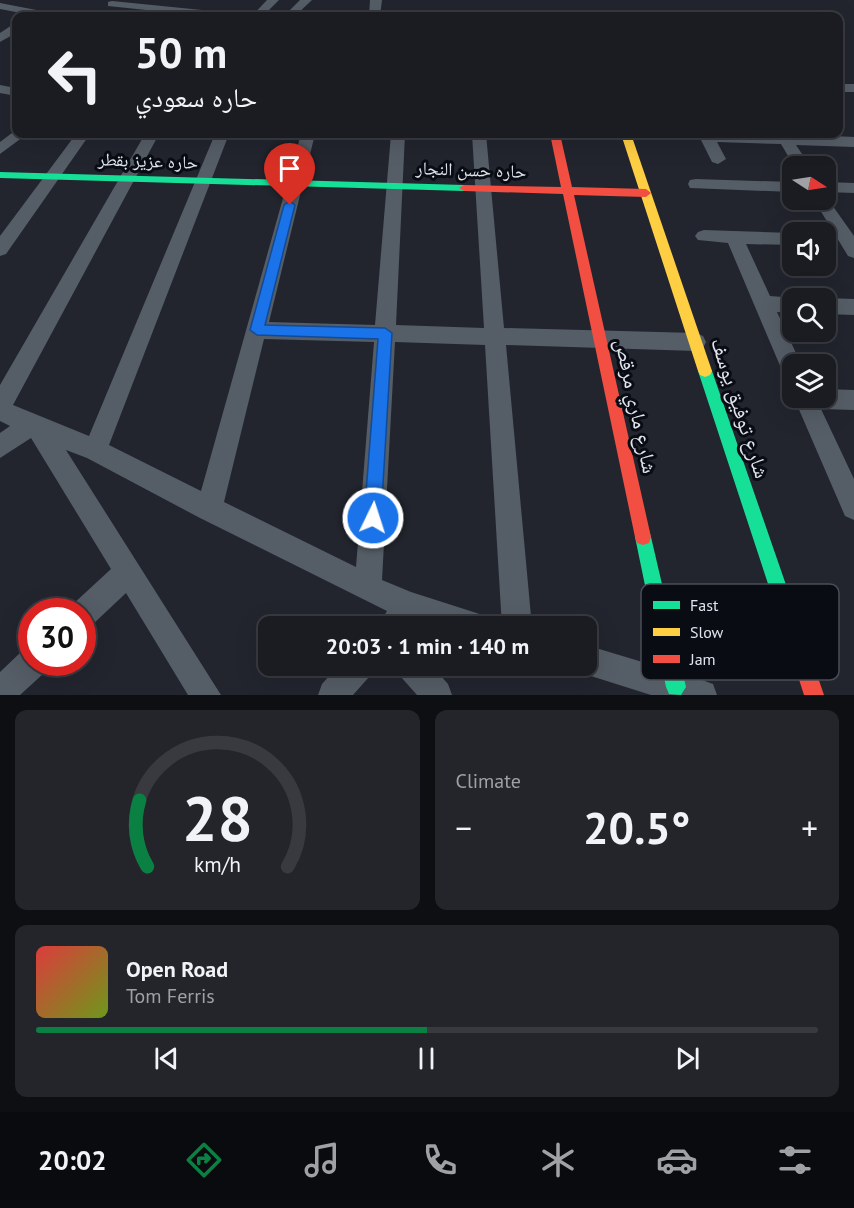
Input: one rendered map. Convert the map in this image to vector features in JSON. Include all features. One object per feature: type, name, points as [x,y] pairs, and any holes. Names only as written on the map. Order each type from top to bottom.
[{"type":"street","points":[[154,9],[164,0]]},
{"type":"street","points":[[190,12],[202,0]]},
{"type":"street","points":[[261,12],[273,0]]},
{"type":"street","points":[[293,12],[306,0]]},
{"type":"street","points":[[112,2],[164,12]]},
{"type":"street","points":[[0,6],[25,12]]},
{"type":"street","points":[[0,149],[14,138]]},
{"type":"street","points":[[0,249],[79,138]]},
{"type":"street","points":[[150,138],[0,408],[34,427],[95,450],[368,588],[410,606],[443,616]]},
{"type":"street","points":[[95,450],[220,138]]},
{"type":"street","points":[[209,508],[308,138]]},
{"type":"street","points":[[368,588],[398,138]]},
{"type":"street","points":[[479,138],[516,616]]},
{"type":"street","name":"شارع ماري مرقص","points":[[556,138],[600,340],[662,584]]},
{"type":"street","name":"شارع توفيق يوسف","points":[[627,138],[776,584]]},
{"type":"street","points":[[708,138],[718,159]]},
{"type":"street","points":[[785,138],[796,156]]},
{"type":"street","points":[[798,138],[854,142]]},
{"type":"street","name":"حاره عزيز بقطر","points":[[0,175],[295,184]]},
{"type":"street","name":"حاره حسن النجار","points":[[295,184],[646,193]]},
{"type":"street","points":[[696,184],[782,186]]},
{"type":"street","points":[[836,187],[854,188]]},
{"type":"street","points":[[829,210],[852,244]]},
{"type":"street","points":[[704,236],[782,239]]},
{"type":"street","points":[[734,237],[786,354]]},
{"type":"street","points":[[836,242],[852,244]]},
{"type":"street","points":[[763,303],[782,304]]},
{"type":"street","points":[[836,306],[854,307]]},
{"type":"street","points":[[257,330],[696,342]]},
{"type":"street","points":[[836,399],[854,400]]},
{"type":"street","points":[[809,408],[854,507]]},
{"type":"street","points":[[0,447],[34,427]]},
{"type":"street","points":[[34,427],[129,571],[206,695]]},
{"type":"street","points":[[96,602],[129,571]]},
{"type":"street","points":[[401,616],[410,606]]},
{"type":"street","points":[[597,663],[641,677]]},
{"type":"street","points":[[0,693],[18,676]]},
{"type":"street","points":[[333,695],[349,676]]},
{"type":"street","points":[[421,676],[437,695]]},
{"type":"street","points":[[652,680],[689,691]]},
{"type":"street","name":"شارع توفيق يوسف","points":[[808,680],[813,695]]},
{"type":"traffic: fast","points":[[0,175],[464,188]]},
{"type":"traffic: fast","points":[[705,371],[777,584]]},
{"type":"traffic: fast","points":[[643,537],[653,584]]},
{"type":"traffic: fast","points":[[674,680],[676,687]]},
{"type":"traffic: slow","points":[[627,138],[705,371]]},
{"type":"traffic: jam","points":[[556,138],[643,537]]},
{"type":"traffic: jam","points":[[464,188],[646,193]]},
{"type":"traffic: jam","points":[[809,680],[814,695]]},
{"type":"route","points":[[290,205],[257,330],[385,333],[373,518]]}]
